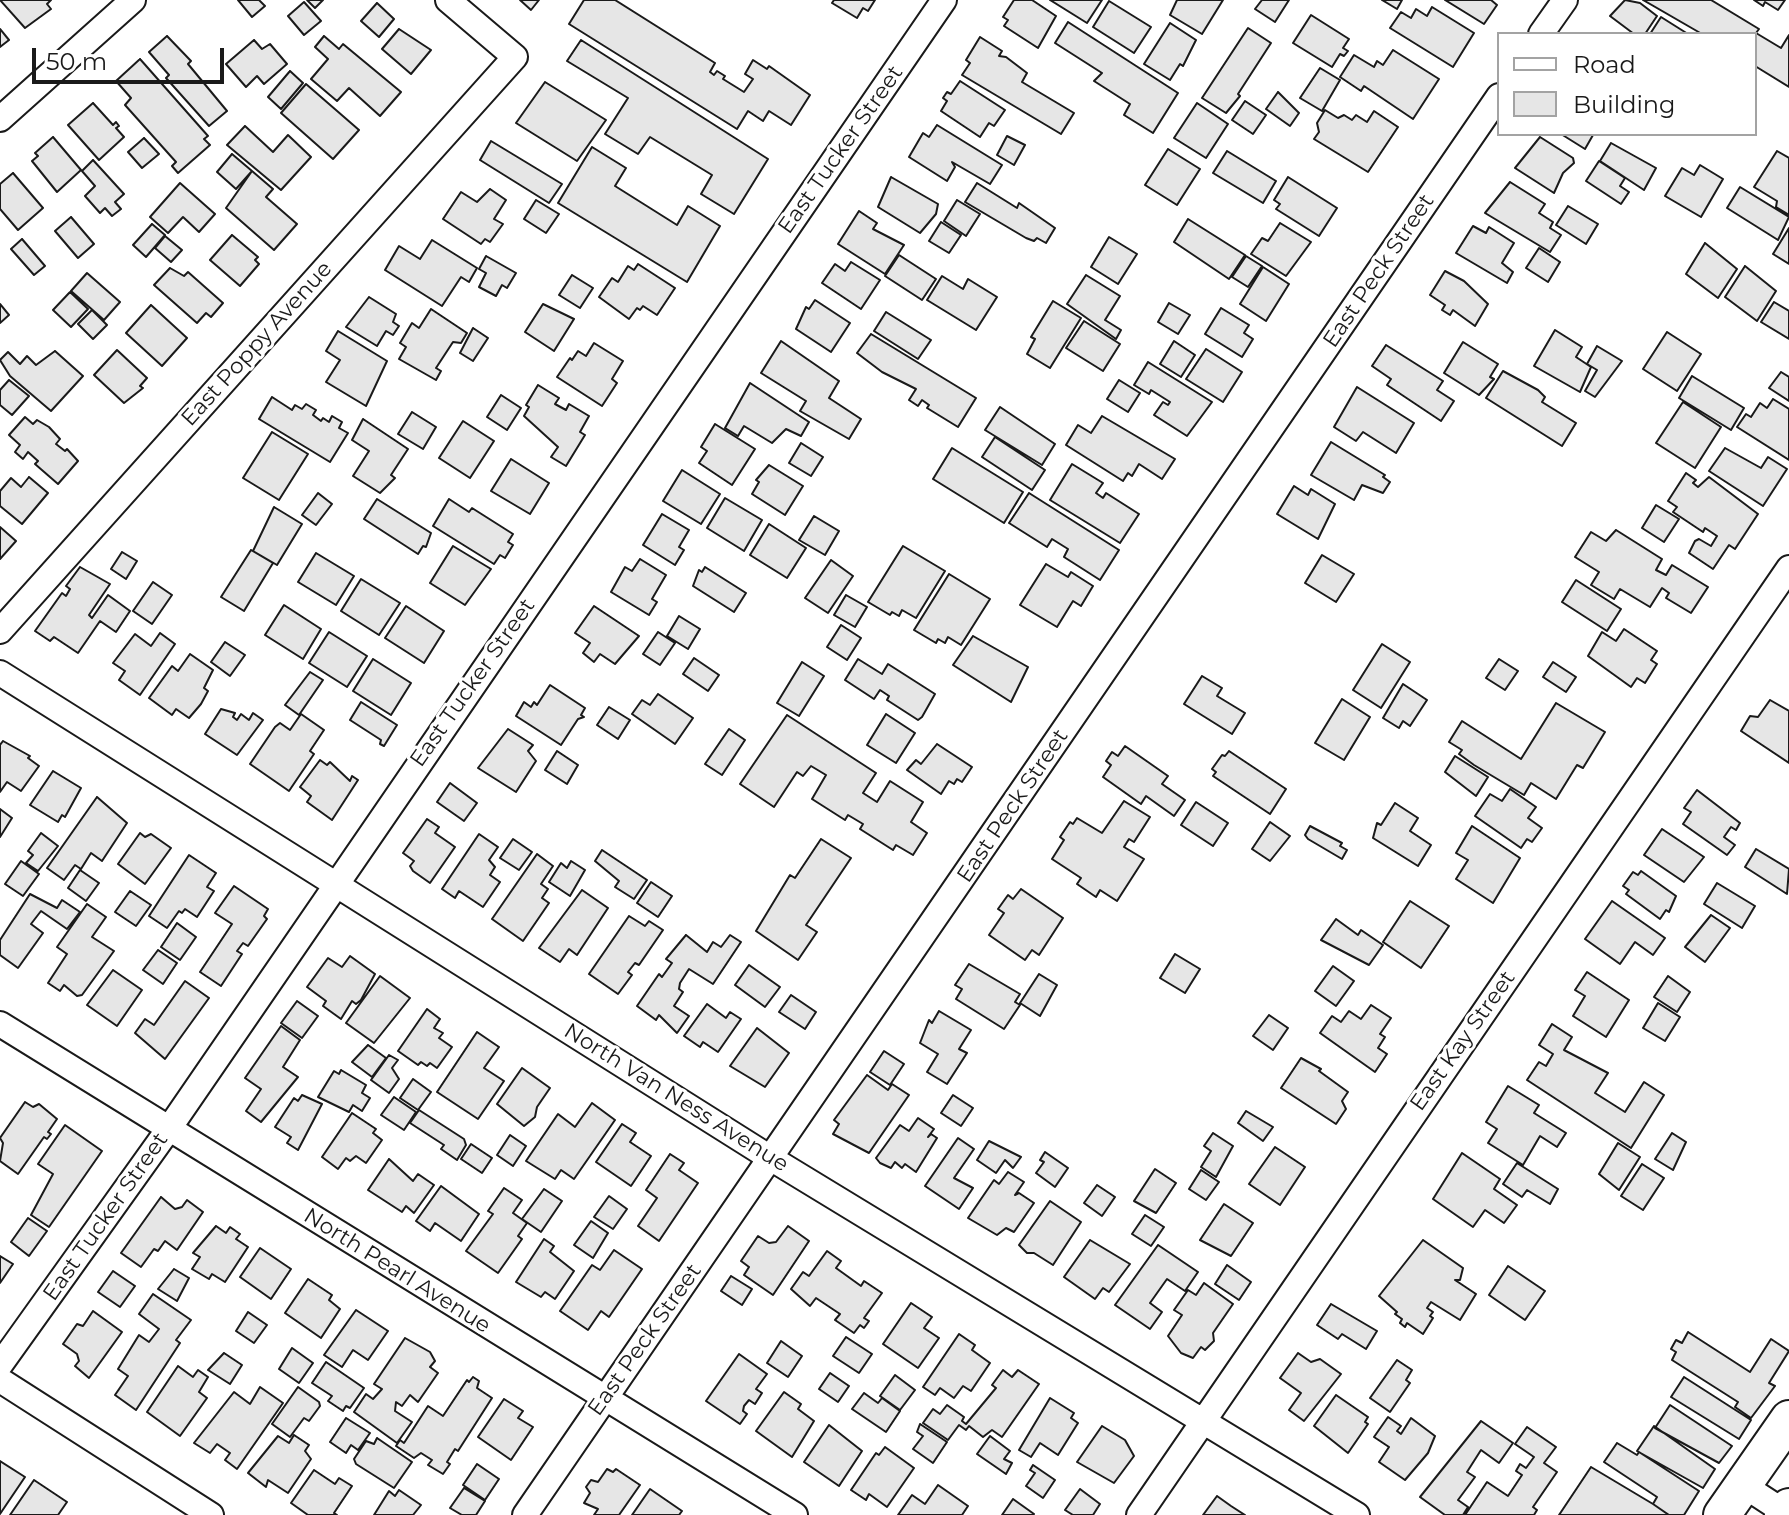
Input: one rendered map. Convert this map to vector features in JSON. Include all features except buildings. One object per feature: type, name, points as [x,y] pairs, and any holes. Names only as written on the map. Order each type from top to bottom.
[{"type":"main road","points":[[1722,1515],[1789,1419]]},
{"type":"street","points":[[0,119],[133,0]]},
{"type":"street","name":"East Poppy Avenue","points":[[0,631],[515,57],[448,0]]},
{"type":"street","name":"East Tucker Street","points":[[0,1365],[168,1130],[944,0]]},
{"type":"street","points":[[1542,32],[1565,0]]},
{"type":"street","name":"East Peck Street","points":[[525,1515],[1497,99]]},
{"type":"street","name":"East Kay Street","points":[[1139,1515],[1789,568]]},
{"type":"street","name":"North Van Ness Avenue","points":[[0,673],[772,1159],[1357,1515]]},
{"type":"street","name":"North Pearl Avenue","points":[[0,1024],[795,1515]]},
{"type":"street","points":[[0,1380],[211,1515]]},
{"type":"street","points":[[1743,1485],[1787,1512]]}]
